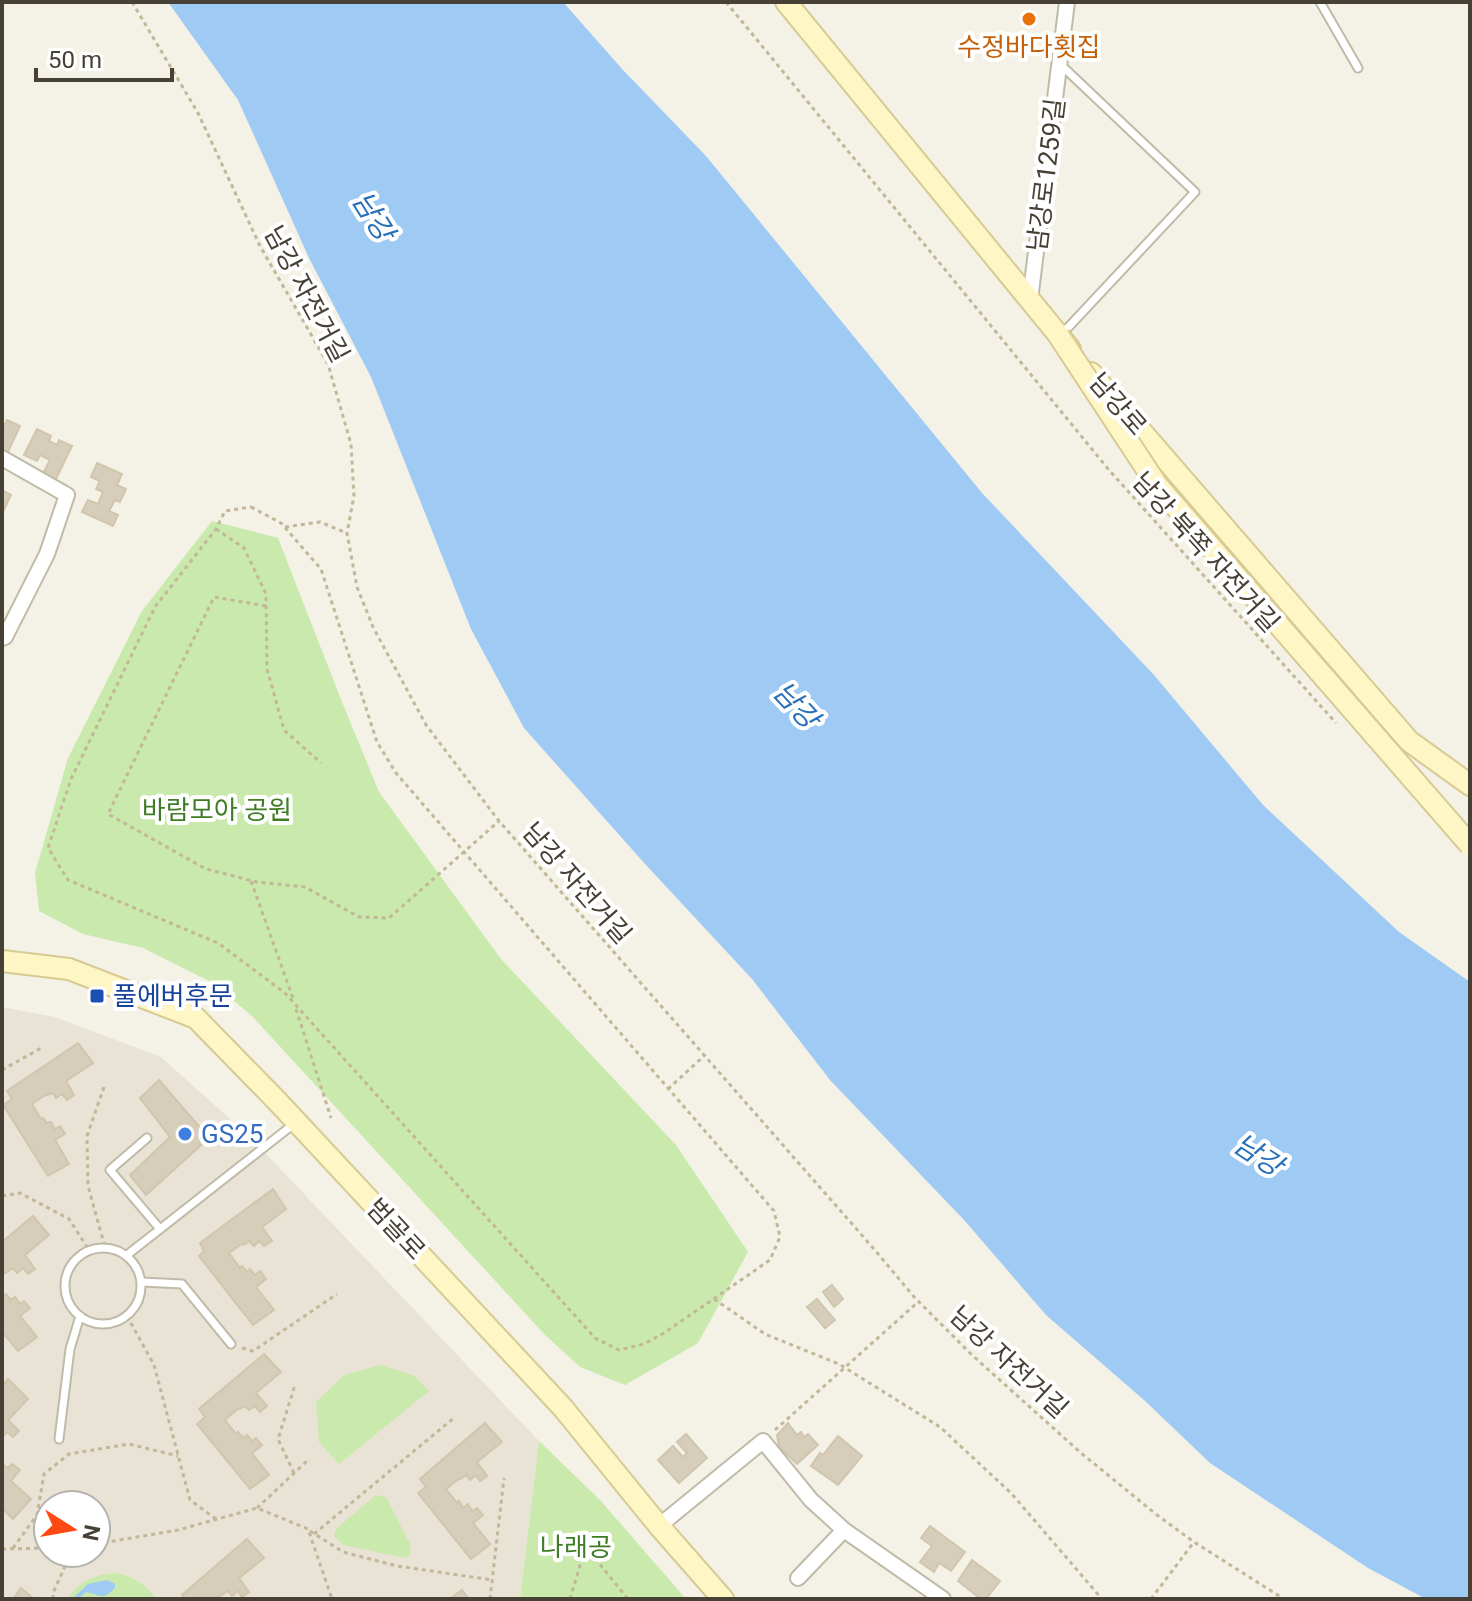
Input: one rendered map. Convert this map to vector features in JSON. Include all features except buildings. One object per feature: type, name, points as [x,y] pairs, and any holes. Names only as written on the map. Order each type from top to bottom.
[{"type":"street","name":"남강로","points":[[786,2],[1059,336],[1409,741],[1470,785]]},
{"type":"street","name":"남강로1259길","points":[[1030,300],[1067,2]]},
{"type":"street","points":[[1059,336],[1157,485],[1470,845]]},
{"type":"street","points":[[2,458],[67,495],[47,554],[2,638]]},
{"type":"street","name":"범골로","points":[[2,961],[69,969],[196,1018],[563,1408],[723,1599]]},
{"type":"street","points":[[659,1526],[763,1441],[811,1500],[844,1530],[943,1599]]},
{"type":"street","points":[[798,1578],[844,1530]]},
{"type":"lane","points":[[1320,2],[1358,68]]},
{"type":"lane","points":[[1059,336],[1195,192],[1060,64]]},
{"type":"lane","points":[[127,1255],[296,1122]]},
{"type":"lane","points":[[147,1138],[110,1170],[160,1229]]},
{"type":"lane","points":[[105,1247],[127,1255],[142,1282],[136,1307],[116,1322],[104,1324],[91,1322],[72,1308],[66,1297],[65,1285],[73,1262],[89,1250],[105,1247]]},
{"type":"lane","points":[[142,1282],[182,1284],[231,1344]]},
{"type":"lane","points":[[59,1439],[70,1349],[80,1316]]},
{"type":"path","name":"남강 자전거길","points":[[132,2],[198,113],[260,246],[328,364],[351,444],[354,496],[347,533],[357,587],[373,627],[426,725],[499,821],[919,1301],[973,1356],[1081,1453],[1194,1542],[1284,1599]]},
{"type":"path","name":"남강 북쪽 자전거길","points":[[726,2],[1109,470],[1340,727]]},
{"type":"path","points":[[251,507],[285,528],[321,569],[377,742],[396,773],[774,1211],[780,1237],[770,1260],[644,1344],[619,1350],[595,1338],[285,993],[218,943],[68,880],[48,848],[71,779],[155,607],[216,529],[225,511],[251,507]]},
{"type":"path","points":[[285,528],[320,522],[347,533]]},
{"type":"path","points":[[216,529],[244,548],[266,594],[267,669],[284,730],[321,763]]},
{"type":"path","points":[[266,606],[214,597],[108,814],[206,869],[251,881],[305,887],[359,917],[389,918],[499,821]]},
{"type":"path","points":[[251,881],[331,1118]]},
{"type":"path","points":[[2,1070],[43,1047]]},
{"type":"path","points":[[668,1089],[704,1056]]},
{"type":"path","points":[[104,1087],[87,1136],[88,1186],[105,1247]]},
{"type":"path","points":[[2,1196],[20,1193],[69,1219],[89,1250]]},
{"type":"path","points":[[231,1344],[253,1351],[337,1294]]},
{"type":"path","points":[[714,1299],[765,1334],[846,1368],[940,1427],[1011,1493],[1102,1599]]},
{"type":"path","points":[[763,1441],[919,1301]]},
{"type":"path","points":[[127,1316],[154,1365],[190,1500],[216,1519]]},
{"type":"path","points":[[294,1473],[278,1439],[295,1385]]},
{"type":"path","points":[[314,1534],[455,1417]]},
{"type":"path","points":[[13,1548],[37,1515],[44,1474],[69,1454],[129,1444],[178,1456]]},
{"type":"path","points":[[112,1541],[178,1530],[257,1508],[308,1460]]},
{"type":"path","points":[[490,1599],[504,1478]]},
{"type":"path","points":[[257,1508],[308,1529],[343,1552],[397,1566],[493,1580]]},
{"type":"path","points":[[308,1529],[332,1599]]},
{"type":"path","points":[[570,1599],[581,1562],[603,1539]]},
{"type":"path","points":[[1151,1599],[1194,1542]]},
{"type":"path","points":[[2,1549],[32,1548]]},
{"type":"path","points":[[590,1552],[628,1599]]},
{"type":"path","points":[[53,1599],[64,1569]]},
{"type":"shaded area","points":[[2,1007],[55,1017],[161,1057],[249,1136],[539,1441],[520,1599],[2,1599]]},
{"type":"green space","name":"바람모아 공원","points":[[212,521],[278,538],[379,792],[501,959],[676,1145],[748,1252],[698,1343],[625,1385],[580,1367],[545,1335],[252,1016],[213,983],[143,948],[83,934],[39,911],[35,873],[68,758],[142,611]]},
{"type":"green space","points":[[380,1365],[413,1375],[429,1391],[339,1464],[319,1442],[316,1402],[344,1375]]},
{"type":"green space","name":"나래공","points":[[539,1441],[600,1500],[686,1599],[520,1599]]},
{"type":"green space","points":[[376,1495],[386,1497],[410,1544],[411,1554],[405,1558],[343,1545],[334,1536],[336,1529]]},
{"type":"green space","points":[[118,1573],[139,1582],[156,1599],[68,1599],[77,1587],[89,1579]]},
{"type":"water","name":"남강","points":[[168,2],[563,2],[706,156],[982,493],[1154,675],[1263,805],[1399,932],[1470,982],[1470,1599],[1426,1599],[1368,1568],[1210,1463],[1144,1400],[1046,1315],[965,1221],[830,1080],[752,979],[524,728],[471,629],[371,377],[309,258],[238,100]]},
{"type":"water","points":[[107,1580],[115,1584],[108,1595],[86,1592],[78,1599],[72,1599],[88,1584]]},
{"type":"place","name":"수정바다횟집","points":[[1029,19]]},
{"type":"place","name":"풀에버후문","points":[[97,996]]},
{"type":"place","name":"GS25","points":[[185,1134]]}]
